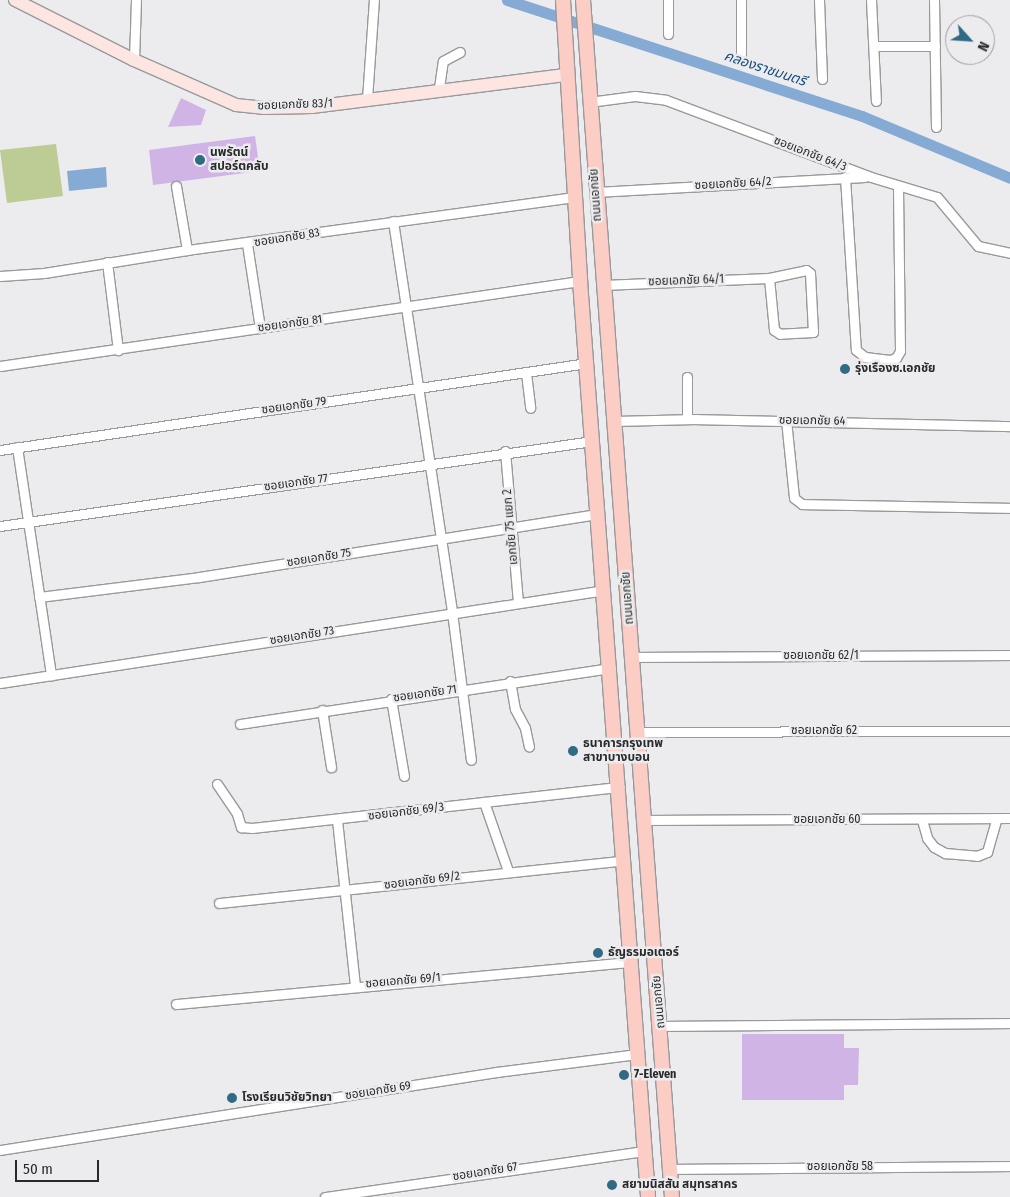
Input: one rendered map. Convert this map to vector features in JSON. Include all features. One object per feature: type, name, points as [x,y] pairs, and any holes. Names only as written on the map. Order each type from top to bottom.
[{"type":"main road","name":"ถนนเอกชัย","points":[[563,0],[580,281],[620,787],[630,962],[648,1197]]},
{"type":"main road","name":"ถนนเอกชัย","points":[[583,0],[589,102],[644,820],[662,1026],[672,1197]]},
{"type":"main road","points":[[596,471],[618,470]]},
{"type":"street","name":"ซอยเอกชัย 83/1","points":[[16,0],[134,60],[236,105],[263,108],[312,107],[439,88],[567,75]]},
{"type":"street","points":[[134,60],[136,0]]},
{"type":"street","points":[[367,99],[374,0]]},
{"type":"street","points":[[668,0],[668,34]]},
{"type":"street","points":[[741,0],[741,54]]},
{"type":"street","points":[[819,0],[822,79]]},
{"type":"street","points":[[871,0],[876,101]]},
{"type":"street","points":[[934,0],[936,127]]},
{"type":"street","points":[[874,46],[935,46]]},
{"type":"street","points":[[439,88],[443,62],[460,52]]},
{"type":"street","name":"ซอยเอกชัย 64/3","points":[[589,102],[635,96],[666,100],[871,177],[937,197],[978,246],[1010,253]]},
{"type":"street","points":[[845,177],[856,350],[865,357],[890,360],[896,358],[900,351],[898,186]]},
{"type":"street","name":"ซอยเอกชัย 64/2","points":[[596,192],[871,177]]},
{"type":"street","points":[[176,186],[187,250]]},
{"type":"street","name":"ซอยเอกชัย 83","points":[[0,276],[44,273],[187,250],[247,244],[393,221],[575,196]]},
{"type":"street","points":[[393,221],[452,612],[471,760]]},
{"type":"street","points":[[247,244],[260,328]]},
{"type":"street","points":[[106,262],[118,350]]},
{"type":"street","name":"ซอยเอกชัย 64/1","points":[[603,285],[770,278],[803,270],[810,273],[814,332],[780,334],[774,330],[770,278]]},
{"type":"street","name":"ซอยเอกชัย 81","points":[[0,366],[580,281]]},
{"type":"street","name":"ซอยเอกชัย 79","points":[[0,450],[587,363]]},
{"type":"street","points":[[526,373],[530,408]]},
{"type":"street","points":[[687,377],[687,419]]},
{"type":"street","name":"ซอยเอกชัย 64","points":[[614,421],[687,419],[786,420],[1010,426]]},
{"type":"street","points":[[786,420],[794,498],[802,504],[1010,508]]},
{"type":"street","name":"ซอยเอกชัย 77","points":[[0,526],[505,451],[593,441]]},
{"type":"street","points":[[17,447],[51,675]]},
{"type":"street","name":"เอกชัย 75 แยก 2","points":[[505,451],[518,602]]},
{"type":"street","name":"ซอยเอกชัย 75","points":[[39,597],[199,577],[599,514]]},
{"type":"street","name":"ซอยเอกชัย 73","points":[[0,683],[452,612],[605,590]]},
{"type":"street","name":"ซอยเอกชัย 62/1","points":[[632,657],[1010,655]]},
{"type":"street","name":"ซอยเอกชัย 71","points":[[240,724],[510,681],[611,668]]},
{"type":"street","points":[[510,681],[515,709],[526,728],[529,747]]},
{"type":"street","points":[[391,700],[404,776]]},
{"type":"street","points":[[322,710],[331,767]]},
{"type":"street","name":"ซอยเอกชัย 62","points":[[638,732],[1010,731]]},
{"type":"street","name":"ซอยเอกชัย 69/3","points":[[217,784],[242,828],[337,820],[620,787]]},
{"type":"street","points":[[484,802],[508,871]]},
{"type":"street","points":[[922,820],[927,838],[934,847],[945,854],[977,856],[987,852],[993,840],[996,818]]},
{"type":"street","name":"ซอยเอกชัย 60","points":[[644,820],[922,820],[1010,818]]},
{"type":"street","points":[[337,820],[355,986]]},
{"type":"street","name":"ซอยเอกชัย 69/2","points":[[219,903],[625,860]]},
{"type":"street","name":"ซอยเอกชัย 69/1","points":[[176,1004],[630,962]]},
{"type":"street","points":[[662,1026],[1010,1024]]},
{"type":"street","name":"ซอยเอกชัย 69","points":[[0,1150],[497,1072],[637,1054]]},
{"type":"street","name":"ซอยเอกชัย 67","points":[[325,1197],[645,1150]]},
{"type":"street","name":"ซอยเอกชัย 58","points":[[670,1169],[1010,1166]]},
{"type":"green space","points":[[56,144],[63,196],[7,203],[0,150]]},
{"type":"water","points":[[106,167],[107,187],[69,191],[67,171]]},
{"type":"building","points":[[181,98],[206,110],[201,125],[168,127]]},
{"type":"building","points":[[255,136],[260,171],[153,185],[149,150]]},
{"type":"building","points":[[742,1034],[844,1034],[844,1048],[859,1048],[858,1085],[844,1085],[844,1100],[742,1100]]},
{"type":"waterway","name":"คลองราชมนตรี","points":[[507,0],[862,116],[1010,178]]},
{"type":"place","name":"นพรัตน์ สปอร์ตคลับ","points":[[200,160]]},
{"type":"place","name":"รุ่งเรืองซ.เอกชัย","points":[[845,369]]},
{"type":"place","name":"ธนาคารกรุงเทพ สาขาบางบอน","points":[[573,751]]},
{"type":"place","name":"ธัญธรมอเตอร์","points":[[598,953]]},
{"type":"place","name":"7-Eleven","points":[[624,1075]]},
{"type":"place","name":"โรงเรียนวิชัยวิทยา","points":[[232,1098]]},
{"type":"place","name":"สยามนิสสัน สมุทรสาคร","points":[[612,1185]]}]
